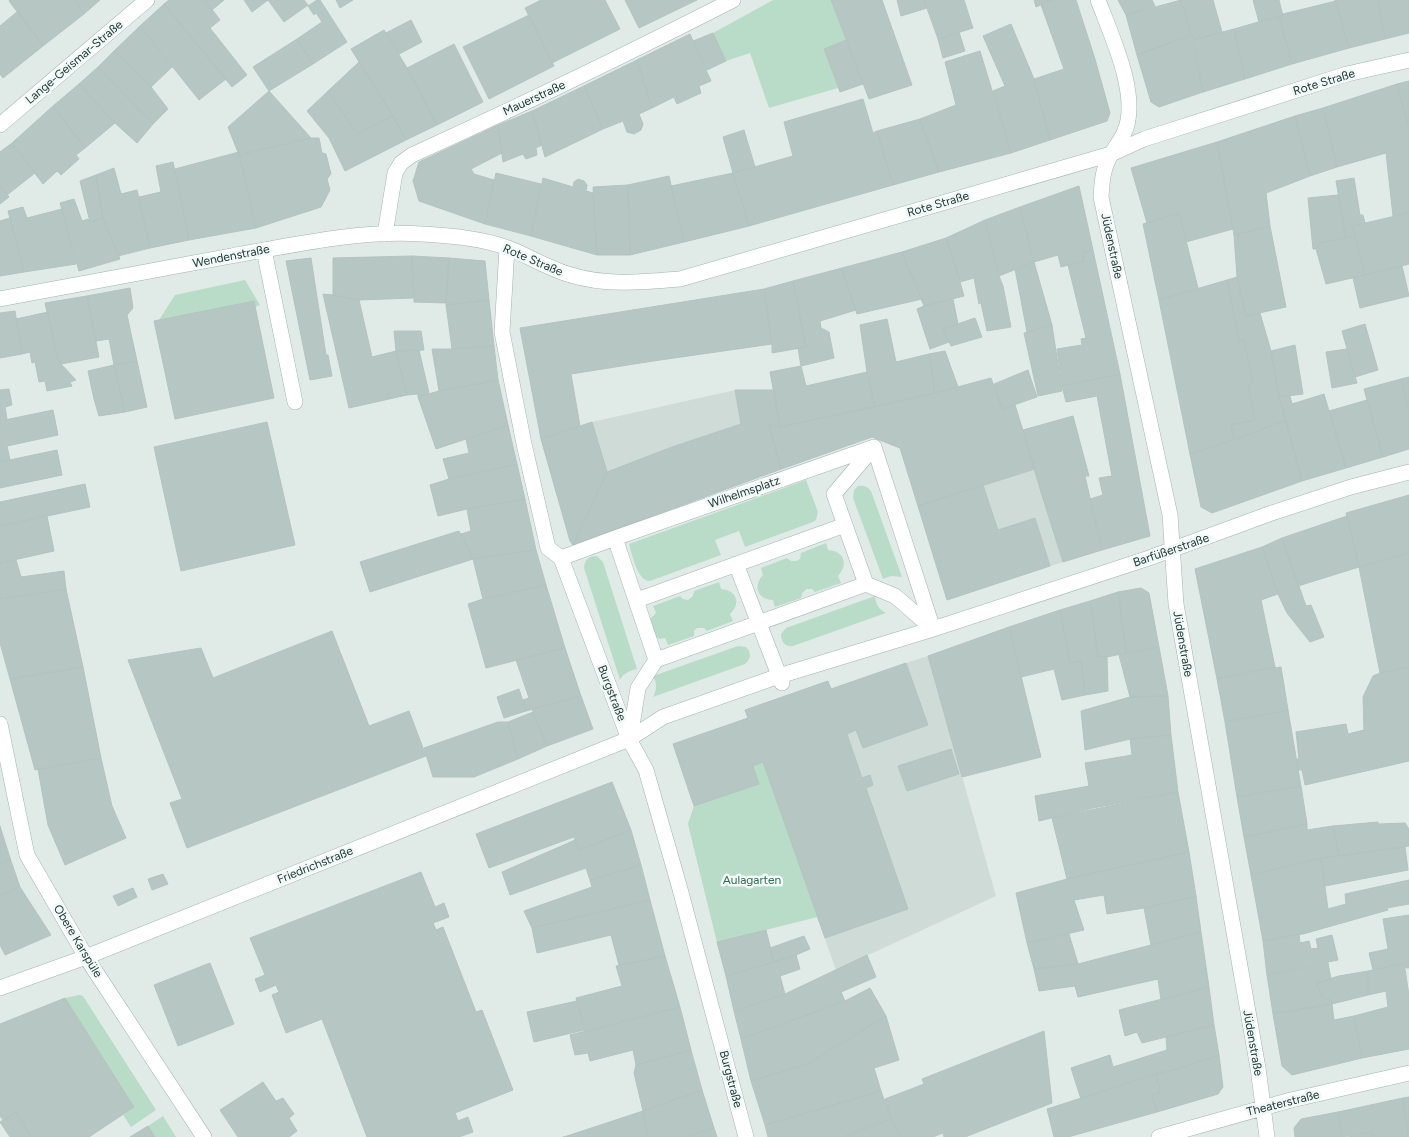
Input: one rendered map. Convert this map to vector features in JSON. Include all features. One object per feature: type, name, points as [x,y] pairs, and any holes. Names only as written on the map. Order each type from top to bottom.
[{"type":"street","name":"Lange-Geismar-Straße","points":[[0,124],[147,0]]},
{"type":"street","name":"Mauerstraße","points":[[385,234],[395,173],[401,164],[412,156],[520,106],[732,0]]},
{"type":"street","name":"Jüdenstraße","points":[[1098,0],[1123,67],[1128,96],[1129,117],[1124,133],[1111,154],[1103,174],[1101,197],[1170,515],[1176,604],[1258,1068],[1267,1137]]},
{"type":"street","name":"Rote Straße","points":[[464,238],[507,248],[570,275],[600,282],[680,279],[1111,154],[1144,139],[1347,74],[1409,60]]},
{"type":"street","name":"Wendenstraße","points":[[0,299],[319,240],[385,234],[422,234],[464,238]]},
{"type":"street","name":"Burgstraße","points":[[507,248],[502,332],[524,444],[548,548],[561,558],[629,739],[646,770],[680,889],[746,1137]]},
{"type":"street","points":[[264,250],[295,402]]},
{"type":"street","points":[[866,584],[834,494],[874,447]]},
{"type":"street","points":[[874,447],[933,629]]},
{"type":"street","name":"Wilhelmsplatz","points":[[561,558],[874,447]]},
{"type":"street","name":"Barfüßerstraße","points":[[933,629],[1173,549],[1269,514],[1351,487],[1409,472]]},
{"type":"street","points":[[637,600],[845,525]]},
{"type":"street","points":[[615,538],[656,660]]},
{"type":"street","points":[[736,564],[781,680]]},
{"type":"street","points":[[629,739],[638,688],[656,660],[866,584],[895,596],[933,629]]},
{"type":"street","points":[[629,739],[663,717],[933,629]]},
{"type":"street","name":"Obere Karspüle","points":[[0,724],[27,856],[86,957],[204,1137]]},
{"type":"street","name":"Friedrichstraße","points":[[0,988],[86,957],[629,739]]},
{"type":"street","name":"Theaterstraße","points":[[1159,1137],[1263,1107],[1409,1073]]},
{"type":"shaded area","points":[[991,378],[1002,408],[1015,405],[1063,562],[947,600],[900,448],[872,437],[573,545],[570,541],[541,439],[592,422],[735,390],[935,393]]},
{"type":"shaded area","points":[[928,656],[996,896],[836,970],[817,917],[717,942],[688,824],[694,806],[673,744],[748,718],[745,710],[828,681],[831,689]]},
{"type":"green space","points":[[773,0],[831,0],[846,40],[824,49],[838,88],[769,108],[750,53],[726,61],[713,33]]},
{"type":"green space","points":[[245,280],[260,305],[255,307],[253,301],[159,320],[175,295]]},
{"type":"green space","points":[[806,480],[818,512],[816,520],[813,522],[745,547],[739,531],[715,540],[721,555],[650,581],[645,580],[638,572],[629,544]]},
{"type":"green space","points":[[858,486],[869,488],[871,491],[902,577],[891,576],[883,579],[853,498],[854,490]]},
{"type":"green space","points":[[826,543],[828,550],[838,553],[843,559],[843,567],[838,576],[841,583],[815,592],[812,589],[807,589],[802,593],[801,598],[775,607],[773,600],[763,598],[760,595],[758,583],[763,575],[761,568],[787,558],[791,561],[796,561],[800,559],[801,553]]},
{"type":"green space","points":[[597,556],[603,562],[637,669],[627,673],[620,680],[584,568],[587,559]]},
{"type":"green space","points":[[719,582],[721,589],[734,594],[736,598],[736,606],[730,614],[733,621],[707,631],[704,628],[697,628],[694,631],[694,636],[668,645],[665,638],[660,639],[656,637],[649,623],[656,613],[653,606],[680,596],[688,600],[693,596],[694,591]]},
{"type":"green space","points":[[875,596],[878,606],[886,613],[793,646],[788,646],[783,642],[781,634],[786,628]]},
{"type":"green space","points":[[738,646],[746,647],[749,651],[750,658],[745,664],[653,697],[656,686],[653,676]]},
{"type":"green space","name":"Aulagarten","points":[[763,762],[817,917],[717,942],[688,824],[694,806],[759,784],[753,766]]},
{"type":"green space","points":[[83,996],[156,1110],[131,1127],[123,1115],[134,1107],[65,998]]},
{"type":"green space","points":[[163,1116],[176,1137],[155,1137],[148,1126]]},
{"type":"building","points":[[10,0],[75,0],[84,14],[43,46]]},
{"type":"building","points":[[75,0],[100,0],[84,14]]},
{"type":"building","points":[[169,0],[205,0],[220,20],[210,28],[247,75],[232,87],[164,4]]},
{"type":"building","points":[[205,0],[224,0],[212,10]]},
{"type":"building","points":[[244,0],[268,0],[252,12]]},
{"type":"building","points":[[268,0],[304,0],[308,5],[284,22]]},
{"type":"building","points":[[320,0],[347,42],[313,64],[297,39],[322,22],[308,6]]},
{"type":"building","points":[[336,0],[353,0],[340,8]]},
{"type":"building","points":[[541,0],[605,0],[620,29],[552,63],[525,8]]},
{"type":"building","points":[[625,0],[697,0],[639,28]]},
{"type":"building","points":[[831,0],[882,0],[912,85],[869,99]]},
{"type":"building","points":[[897,0],[924,0],[927,8],[901,16]]},
{"type":"building","points":[[924,0],[964,0],[973,28],[938,39]]},
{"type":"building","points":[[1034,0],[1052,0],[1036,7]]},
{"type":"building","points":[[1052,0],[1076,0],[1110,113],[1107,121],[1050,140],[1034,79],[1064,69],[1041,5]]},
{"type":"building","points":[[1118,0],[1152,0],[1155,6],[1126,15]]},
{"type":"building","points":[[1181,0],[1191,35],[1137,55],[1126,15]]},
{"type":"building","points":[[1181,0],[1213,0],[1222,32],[1193,40]]},
{"type":"building","points":[[1253,0],[1279,0],[1283,16],[1259,22]]},
{"type":"building","points":[[1335,0],[1378,0],[1385,39],[1349,48]]},
{"type":"building","points":[[1378,0],[1409,0],[1409,33],[1385,39]]},
{"type":"building","points":[[1336,1],[1349,48],[1292,64],[1279,16]]},
{"type":"building","points":[[164,4],[226,79],[199,100],[140,26]]},
{"type":"building","points":[[18,11],[43,46],[3,78],[0,74],[0,26]]},
{"type":"building","points":[[529,15],[554,66],[489,99],[463,47]]},
{"type":"building","points":[[1279,16],[1292,64],[1245,79],[1234,29]]},
{"type":"building","points":[[411,20],[422,42],[399,54],[386,33]]},
{"type":"building","points":[[1011,24],[1034,79],[1050,140],[1011,153],[993,91],[1005,86],[983,36]]},
{"type":"building","points":[[140,26],[172,67],[151,87],[114,51]]},
{"type":"building","points":[[1234,29],[1245,79],[1203,92],[1193,40]]},
{"type":"building","points":[[384,30],[407,68],[437,125],[406,140],[351,49]]},
{"type":"building","points":[[959,32],[965,51],[943,58],[938,39]]},
{"type":"building","points":[[713,33],[726,61],[707,70],[693,41]]},
{"type":"building","points":[[690,34],[711,81],[699,86],[701,93],[677,104],[674,97],[652,108],[637,60]]},
{"type":"building","points":[[1191,35],[1203,92],[1159,107],[1151,102],[1137,55]]},
{"type":"building","points":[[297,39],[313,64],[269,91],[253,67]]},
{"type":"building","points":[[846,40],[863,84],[840,92],[824,49]]},
{"type":"building","points":[[454,44],[483,102],[437,125],[407,68]]},
{"type":"building","points":[[114,51],[151,87],[168,109],[153,124],[98,67]]},
{"type":"building","points":[[980,51],[1011,153],[939,172],[920,119],[956,105],[945,62]]},
{"type":"building","points":[[637,60],[652,108],[639,114],[643,124],[641,130],[634,134],[627,132],[623,121],[603,129],[584,86]]},
{"type":"building","points":[[359,62],[393,116],[357,134],[328,91]]},
{"type":"building","points":[[98,67],[153,124],[137,143],[115,123],[79,84]]},
{"type":"building","points":[[1409,81],[1409,128],[1397,84]]},
{"type":"building","points":[[79,84],[115,123],[85,148],[53,106]]},
{"type":"building","points":[[1397,84],[1409,128],[1409,213],[1393,216],[1386,153],[1337,167],[1323,108]]},
{"type":"building","points":[[584,86],[603,129],[545,157],[532,111]]},
{"type":"building","points":[[269,91],[311,138],[239,155],[228,127]]},
{"type":"building","points":[[328,91],[357,134],[393,116],[406,140],[345,171],[329,138],[307,111]]},
{"type":"building","points":[[863,99],[873,133],[877,131],[893,185],[749,226],[733,173],[793,156],[784,122]]},
{"type":"building","points":[[53,106],[85,148],[76,155],[79,159],[61,175],[57,171],[43,184],[12,143]]},
{"type":"building","points":[[1323,108],[1337,167],[1310,176],[1295,116]]},
{"type":"building","points":[[532,111],[542,145],[536,148],[537,155],[526,159],[523,154],[503,162],[498,125]]},
{"type":"building","points":[[1295,116],[1310,176],[1266,193],[1270,226],[1234,235],[1217,142]]},
{"type":"building","points":[[920,119],[939,172],[893,185],[877,131]]},
{"type":"building","points":[[498,125],[502,153],[471,169],[474,174],[494,180],[485,224],[419,201],[413,181],[419,162]]},
{"type":"building","points":[[744,130],[755,167],[733,173],[723,137]]},
{"type":"building","points":[[311,138],[319,138],[322,153],[326,154],[331,174],[327,179],[330,190],[321,207],[256,228],[239,155]]},
{"type":"building","points":[[1217,142],[1233,229],[1186,242],[1179,213],[1147,223],[1131,168]]},
{"type":"building","points":[[12,143],[35,173],[7,195],[0,186],[0,152]]},
{"type":"building","points":[[239,152],[256,228],[189,240],[175,169]]},
{"type":"building","points":[[173,162],[189,240],[150,248],[139,197],[161,192],[156,166]]},
{"type":"building","points":[[114,168],[121,194],[137,190],[150,248],[118,256],[103,218],[96,175]]},
{"type":"building","points":[[496,173],[541,184],[531,236],[485,224]]},
{"type":"building","points":[[733,173],[749,226],[684,242],[671,186]]},
{"type":"building","points":[[96,175],[103,218],[90,222],[80,181]]},
{"type":"building","points":[[669,176],[684,242],[630,255],[628,185]]},
{"type":"building","points":[[543,178],[573,187],[574,182],[578,179],[584,181],[587,185],[586,191],[593,193],[597,255],[531,236]]},
{"type":"building","points":[[1354,178],[1360,215],[1363,215],[1365,223],[1352,226],[1355,236],[1346,238],[1336,181]]},
{"type":"building","points":[[628,185],[630,255],[597,255],[593,187]]},
{"type":"building","points":[[0,186],[9,197],[0,204]]},
{"type":"building","points":[[1079,186],[1093,250],[1082,253],[1084,261],[1061,267],[1058,255],[1034,262],[1020,207]]},
{"type":"building","points":[[1338,195],[1346,238],[1320,243],[1316,249],[1313,249],[1308,198]]},
{"type":"building","points":[[74,199],[82,221],[88,219],[90,222],[103,218],[120,259],[79,271],[60,203]]},
{"type":"building","points":[[23,207],[27,218],[62,209],[76,264],[24,272],[8,211]]},
{"type":"building","points":[[1020,207],[1034,262],[999,276],[985,220]]},
{"type":"building","points":[[1179,213],[1198,288],[1159,300],[1143,224]]},
{"type":"building","points":[[1409,213],[1409,264],[1365,275],[1352,226]]},
{"type":"building","points":[[10,218],[24,272],[0,276],[0,221]]},
{"type":"building","points":[[985,220],[1003,286],[1011,327],[987,331],[974,278],[960,282],[946,238]]},
{"type":"building","points":[[1270,226],[1286,307],[1246,316],[1237,277],[1234,235]]},
{"type":"building","points":[[1355,236],[1365,275],[1326,284],[1316,249],[1320,243]]},
{"type":"building","points":[[946,238],[964,296],[924,306],[902,252]]},
{"type":"building","points":[[1093,250],[1120,374],[1062,386],[1057,349],[1082,345],[1081,339],[1086,338],[1068,265],[1084,261],[1082,253]]},
{"type":"building","points":[[902,252],[922,299],[857,314],[842,268]]},
{"type":"building","points":[[412,256],[413,298],[359,300],[333,295],[333,258]]},
{"type":"building","points":[[412,256],[449,258],[446,303],[414,302]]},
{"type":"building","points":[[311,258],[326,355],[328,355],[332,376],[310,380],[286,261]]},
{"type":"building","points":[[449,258],[485,261],[489,300],[446,305]]},
{"type":"building","points":[[1034,262],[1052,325],[1027,332],[1015,269]]},
{"type":"building","points":[[1402,266],[1409,296],[1360,308],[1353,278]]},
{"type":"building","points":[[842,268],[856,310],[820,321],[821,328],[829,332],[834,358],[801,366],[798,348],[806,347],[793,281]]},
{"type":"building","points":[[1237,277],[1246,316],[1260,313],[1271,351],[1279,397],[1286,420],[1234,440],[1231,425],[1255,420],[1248,385],[1253,384],[1244,340],[1239,341],[1227,280]]},
{"type":"building","points":[[1227,280],[1239,341],[1244,340],[1253,384],[1248,385],[1255,420],[1231,425],[1234,440],[1190,454],[1159,300]]},
{"type":"building","points":[[793,281],[806,347],[772,353],[764,289]]},
{"type":"building","points":[[130,288],[133,308],[127,315],[137,361],[114,365],[109,339],[96,341],[87,296]]},
{"type":"building","points":[[764,289],[772,344],[571,374],[580,426],[541,439],[520,328]]},
{"type":"building","points":[[323,294],[359,300],[372,357],[396,351],[407,395],[349,408]]},
{"type":"building","points":[[87,296],[99,357],[61,364],[57,357],[45,303]]},
{"type":"building","points":[[953,299],[958,324],[943,329],[949,342],[930,349],[917,309]]},
{"type":"building","points":[[489,300],[494,346],[452,349],[446,305]]},
{"type":"building","points":[[254,301],[274,398],[175,419],[154,321]]},
{"type":"building","points":[[15,311],[22,354],[0,358],[0,313]]},
{"type":"building","points":[[48,312],[57,357],[76,380],[70,382],[72,386],[47,391],[45,381],[39,382],[35,362],[32,363],[30,352],[22,354],[16,319]]},
{"type":"building","points":[[975,318],[982,337],[951,346],[943,329]]},
{"type":"building","points":[[887,319],[896,362],[929,354],[935,393],[875,407],[867,372],[860,325]]},
{"type":"building","points":[[1365,324],[1378,370],[1355,377],[1342,331]]},
{"type":"building","points":[[1052,325],[1062,391],[1038,396],[1024,333]]},
{"type":"building","points":[[394,331],[421,331],[424,350],[396,351]]},
{"type":"building","points":[[1295,345],[1303,394],[1279,397],[1271,351]]},
{"type":"building","points":[[494,346],[498,380],[439,391],[432,349]]},
{"type":"building","points":[[1347,349],[1357,383],[1332,388],[1326,352]]},
{"type":"building","points":[[419,350],[429,393],[418,397],[418,394],[407,395],[396,351]]},
{"type":"building","points":[[945,351],[958,387],[935,393],[929,354]]},
{"type":"building","points":[[137,361],[147,407],[125,412],[114,365]]},
{"type":"building","points":[[114,365],[125,412],[99,416],[88,371]]},
{"type":"building","points":[[801,366],[806,386],[867,372],[875,407],[780,427],[770,372]]},
{"type":"building","points":[[1028,370],[1037,397],[1002,409],[994,384]]},
{"type":"building","points":[[1120,374],[1150,536],[1102,550],[1090,499],[1103,495],[1099,478],[1112,476],[1097,396],[1066,402],[1062,386]]},
{"type":"building","points":[[1409,377],[1409,411],[1401,379]]},
{"type":"building","points":[[991,378],[1002,409],[1015,405],[1035,469],[918,506],[900,448],[872,437],[781,469],[769,425],[780,427],[935,393]]},
{"type":"building","points":[[1401,379],[1409,411],[1409,449],[1383,457],[1364,389]]},
{"type":"building","points":[[498,380],[508,425],[436,449],[418,397],[439,391]]},
{"type":"building","points":[[9,389],[12,405],[5,407],[7,419],[0,421],[0,390]]},
{"type":"building","points":[[735,390],[774,390],[780,427],[769,425],[781,469],[573,545],[607,472],[672,447],[741,424]]},
{"type":"building","points":[[1324,394],[1346,468],[1302,481],[1279,397],[1290,396],[1292,404]]},
{"type":"building","points":[[1367,400],[1383,457],[1346,468],[1329,411]]},
{"type":"building","points":[[53,410],[58,435],[7,446],[10,460],[0,462],[0,421]]},
{"type":"building","points":[[1073,416],[1089,476],[1085,476],[1102,550],[1063,562],[1023,430]]},
{"type":"building","points":[[1286,420],[1302,481],[1212,513],[1201,507],[1190,454]]},
{"type":"building","points":[[267,422],[295,545],[181,571],[154,447]]},
{"type":"building","points":[[592,422],[607,472],[573,545],[570,541],[541,439]]},
{"type":"building","points":[[508,425],[517,464],[449,479],[443,459],[469,453],[466,439]]},
{"type":"building","points":[[57,450],[62,475],[0,488],[0,462]]},
{"type":"building","points":[[517,464],[525,499],[438,516],[430,485]]},
{"type":"building","points":[[85,484],[90,507],[0,526],[0,502]]},
{"type":"building","points":[[983,485],[998,530],[1035,518],[1050,566],[947,600],[918,506]]},
{"type":"building","points":[[1409,495],[1409,553],[1359,567],[1346,513]]},
{"type":"building","points":[[525,499],[536,550],[473,559],[461,534],[471,531],[467,509]]},
{"type":"building","points":[[47,516],[54,551],[0,563],[0,526]]},
{"type":"building","points":[[1347,516],[1359,567],[1298,586],[1282,538]]},
{"type":"building","points":[[459,531],[473,559],[370,592],[360,562]]},
{"type":"building","points":[[1282,538],[1306,606],[1311,605],[1324,637],[1310,642],[1287,613],[1278,594],[1262,547]]},
{"type":"building","points":[[1262,547],[1278,594],[1261,600],[1275,667],[1217,679],[1195,569]]},
{"type":"building","points":[[536,550],[546,585],[483,599],[473,559]]},
{"type":"building","points":[[1409,553],[1409,667],[1380,673],[1359,567]]},
{"type":"building","points":[[16,560],[21,577],[64,571],[66,589],[0,599],[0,563]]},
{"type":"building","points":[[546,585],[565,648],[486,668],[468,604]]},
{"type":"building","points":[[1141,588],[1149,593],[1159,647],[1126,653],[1118,592]]},
{"type":"building","points":[[66,589],[83,667],[10,679],[0,643],[0,599]]},
{"type":"building","points":[[1118,592],[1126,653],[1107,657],[1098,656],[1090,601]]},
{"type":"building","points":[[1090,601],[1098,656],[1107,657],[1108,691],[1085,695],[1081,661],[1070,663],[1060,610]]},
{"type":"building","points":[[1060,610],[1070,663],[1081,661],[1085,695],[1062,700],[1054,669],[1021,677],[1009,627]]},
{"type":"building","points":[[1009,627],[1041,757],[962,777],[928,656]]},
{"type":"building","points":[[332,631],[369,726],[409,711],[426,756],[187,848],[170,803],[182,799],[128,660],[201,648],[213,678]]},
{"type":"building","points":[[1159,647],[1168,696],[1130,697],[1119,655]]},
{"type":"building","points":[[565,648],[581,696],[526,711],[523,700],[529,698],[516,660]]},
{"type":"building","points":[[906,663],[928,725],[863,748],[856,730],[847,734],[862,778],[870,775],[873,785],[866,788],[908,909],[825,938],[763,762],[753,766],[759,784],[694,806],[673,744],[748,718],[745,710],[828,681],[831,689]]},
{"type":"building","points":[[83,667],[101,758],[35,770],[10,679]]},
{"type":"building","points":[[1281,667],[1288,710],[1225,722],[1217,679]]},
{"type":"building","points":[[1409,667],[1409,761],[1305,785],[1302,770],[1298,770],[1296,759],[1299,759],[1296,732],[1346,724],[1348,734],[1364,730],[1363,697],[1373,676]]},
{"type":"building","points":[[519,689],[526,711],[504,718],[497,697]]},
{"type":"building","points":[[581,696],[593,729],[547,746],[532,709]]},
{"type":"building","points":[[1168,696],[1171,735],[1130,739],[1085,750],[1081,711],[1130,697]]},
{"type":"building","points":[[1288,710],[1301,786],[1237,797],[1225,722]]},
{"type":"building","points":[[533,712],[547,746],[518,759],[508,722]]},
{"type":"building","points":[[498,722],[508,722],[518,759],[474,777],[433,777],[424,748]]},
{"type":"building","points":[[1171,735],[1178,792],[1093,808],[1039,821],[1035,796],[1089,786],[1085,763],[1132,755],[1130,739]]},
{"type":"building","points":[[951,749],[959,774],[907,791],[898,766]]},
{"type":"building","points":[[101,758],[112,806],[126,838],[65,865],[48,825],[38,769]]},
{"type":"building","points":[[612,782],[631,830],[579,850],[574,837],[489,868],[476,834]]},
{"type":"building","points":[[1301,786],[1307,824],[1244,837],[1237,797]]},
{"type":"building","points":[[1178,792],[1189,852],[1067,879],[1052,818]]},
{"type":"building","points":[[1378,822],[1378,824],[1405,823],[1409,829],[1409,846],[1339,856],[1333,826]]},
{"type":"building","points":[[1307,824],[1307,830],[1333,826],[1339,856],[1321,858],[1251,875],[1244,837]]},
{"type":"building","points":[[0,826],[10,858],[0,863]]},
{"type":"building","points":[[631,830],[641,865],[590,880],[586,868],[510,895],[502,872],[575,840],[579,850]]},
{"type":"building","points":[[1405,847],[1408,870],[1325,886],[1321,858]]},
{"type":"building","points":[[1189,852],[1196,896],[1107,914],[1104,895],[1074,900],[1084,930],[1027,943],[1016,893],[1067,879]]},
{"type":"building","points":[[10,858],[20,887],[0,895],[0,863]]},
{"type":"building","points":[[1321,858],[1328,909],[1346,904],[1345,894],[1409,880],[1409,904],[1387,908],[1388,910],[1303,934],[1263,941],[1251,875]]},
{"type":"building","points":[[641,865],[650,900],[532,928],[524,911],[592,887],[590,880]]},
{"type":"building","points":[[421,872],[435,907],[444,903],[449,917],[433,923],[436,930],[443,927],[476,1012],[482,1010],[513,1090],[455,1113],[458,1121],[468,1117],[473,1132],[459,1137],[367,1137],[322,1019],[286,1033],[272,995],[279,992],[276,985],[260,992],[255,979],[265,975],[250,938]]},
{"type":"building","points":[[163,874],[168,884],[152,890],[148,879]]},
{"type":"building","points":[[20,887],[51,935],[5,955],[0,945],[0,895]]},
{"type":"building","points":[[133,888],[137,897],[118,906],[113,896]]},
{"type":"building","points":[[1196,896],[1201,932],[1151,945],[1144,908]]},
{"type":"building","points":[[650,900],[665,956],[619,965],[611,935],[537,953],[532,928]]},
{"type":"building","points":[[1409,915],[1409,968],[1406,968],[1404,963],[1373,970],[1369,953],[1388,949],[1383,919]]},
{"type":"building","points":[[766,930],[774,962],[726,976],[717,942]]},
{"type":"building","points":[[1201,932],[1209,987],[1161,1000],[1158,979],[1078,997],[1075,986],[1039,991],[1034,969],[1078,964]]},
{"type":"building","points":[[1069,934],[1078,964],[1034,969],[1027,943]]},
{"type":"building","points":[[1299,934],[1300,943],[1309,941],[1311,949],[1318,948],[1316,939],[1332,935],[1338,960],[1267,975],[1263,941]]},
{"type":"building","points":[[804,936],[810,949],[774,962],[770,948]]},
{"type":"building","points":[[796,955],[800,969],[780,976],[785,994],[734,1011],[726,976]]},
{"type":"building","points":[[867,955],[876,977],[841,992],[845,1001],[741,1039],[734,1011],[785,994]]},
{"type":"building","points":[[665,956],[680,1007],[585,1032],[576,998],[622,986],[616,966]]},
{"type":"building","points":[[210,963],[234,1024],[178,1046],[154,985]]},
{"type":"building","points":[[1328,963],[1331,979],[1316,983],[1322,997],[1331,1000],[1332,1004],[1273,1014],[1267,975]]},
{"type":"building","points":[[1404,963],[1409,995],[1409,1049],[1362,1058],[1354,1016],[1388,1007],[1386,991],[1368,995],[1368,971]]},
{"type":"building","points":[[1368,971],[1368,995],[1332,1004],[1331,1000],[1322,997],[1316,983],[1339,976]]},
{"type":"building","points":[[1209,987],[1214,1025],[1142,1043],[1137,1032],[1125,1036],[1119,1010]]},
{"type":"building","points":[[870,988],[886,1016],[807,1064],[751,1081],[741,1039],[845,1001]]},
{"type":"building","points":[[65,998],[134,1107],[89,1137],[31,1137],[16,1112],[4,1121],[0,1116],[0,1024]]},
{"type":"building","points":[[577,1001],[584,1030],[534,1042],[527,1012]]},
{"type":"building","points":[[1332,1004],[1334,1020],[1354,1016],[1362,1058],[1292,1075],[1282,1066],[1273,1014]]},
{"type":"building","points":[[680,1007],[691,1050],[636,1065],[633,1050],[590,1061],[588,1053],[575,1055],[570,1035]]},
{"type":"building","points":[[886,1016],[899,1060],[874,1068],[881,1091],[765,1125],[751,1081],[807,1064]]},
{"type":"building","points":[[1214,1025],[1219,1055],[1081,1099],[1071,1068],[1110,1055],[1113,1067],[1167,1050],[1166,1037]]},
{"type":"building","points":[[1044,1031],[1052,1103],[965,1137],[944,1137],[943,1133],[933,1137],[901,1137],[891,1119],[885,1099],[924,1084],[922,1079]]},
{"type":"building","points":[[691,1050],[702,1090],[643,1111],[634,1073],[636,1065]]},
{"type":"building","points":[[1219,1055],[1223,1087],[1218,1094],[1157,1112],[1152,1095],[1160,1092],[1156,1074]]},
{"type":"building","points":[[1156,1074],[1160,1092],[1152,1095],[1157,1112],[1068,1137],[1054,1137],[1047,1109]]},
{"type":"building","points":[[263,1082],[276,1101],[283,1098],[294,1114],[289,1118],[297,1131],[289,1137],[238,1137],[220,1110]]},
{"type":"building","points":[[702,1090],[714,1128],[686,1137],[648,1137],[643,1111]]},
{"type":"building","points":[[881,1091],[891,1119],[843,1137],[768,1137],[765,1125]]},
{"type":"building","points":[[1409,1097],[1409,1137],[1408,1137],[1403,1098]]},
{"type":"building","points":[[1403,1098],[1408,1137],[1372,1137],[1372,1132],[1342,1137],[1338,1112]]},
{"type":"building","points":[[643,1111],[648,1137],[563,1137],[567,1136]]},
{"type":"building","points":[[16,1112],[31,1137],[10,1137],[0,1122]]},
{"type":"building","points":[[1338,1112],[1342,1137],[1295,1137],[1294,1128],[1301,1119]]},
{"type":"building","points":[[891,1119],[901,1137],[843,1137]]},
{"type":"building","points":[[148,1126],[155,1137],[130,1137]]},
{"type":"building","points":[[714,1128],[717,1137],[686,1137]]},
{"type":"building","points":[[1372,1132],[1372,1137],[1348,1137]]}]
